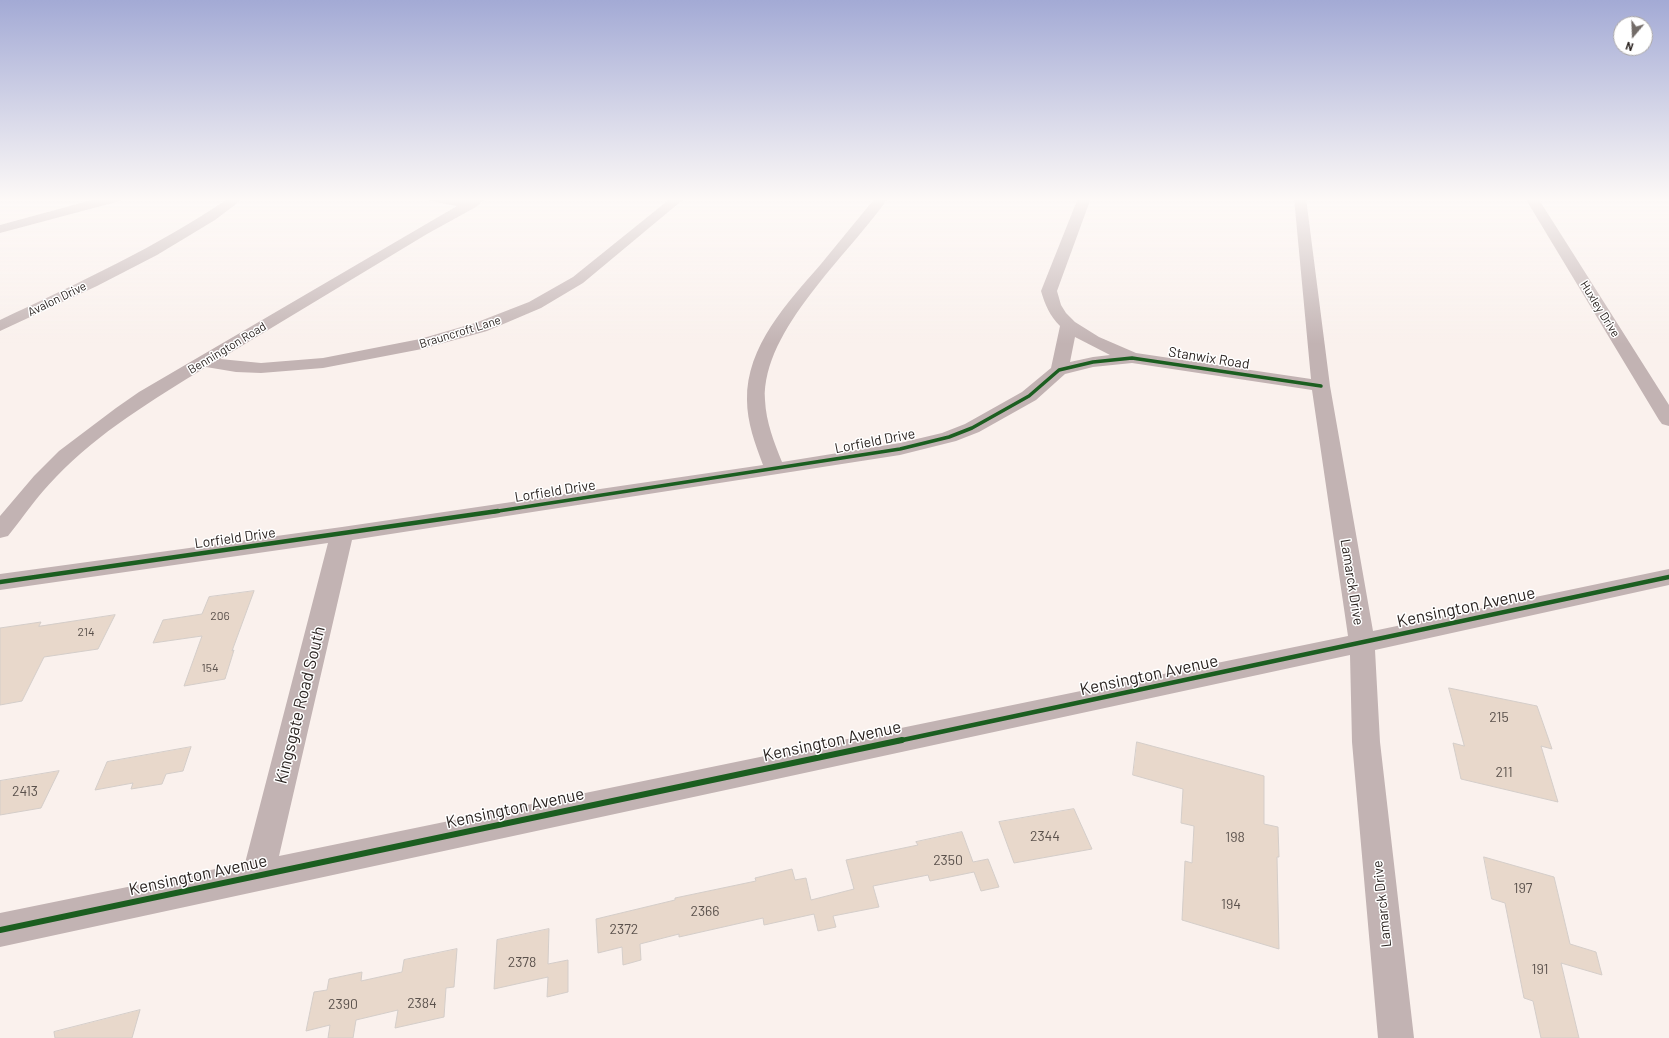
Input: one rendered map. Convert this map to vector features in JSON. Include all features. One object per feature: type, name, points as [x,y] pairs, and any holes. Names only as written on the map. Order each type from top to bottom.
[{"type":"street","name":"Avalon Drive","points":[[0,326],[162,246]]},
{"type":"street","name":"Bennington Road","points":[[0,531],[55,466],[79,444],[115,417],[146,396],[396,246]]},
{"type":"street","name":"Brauncroft Lane","points":[[205,362],[236,367],[261,368],[322,363],[422,344],[481,327],[535,305],[578,280],[619,246]]},
{"type":"street","points":[[775,469],[758,419],[756,397],[761,368],[767,350],[792,308],[842,246]]},
{"type":"street","points":[[1066,246],[1049,291],[1055,310],[1069,325],[1088,337],[1132,358]]},
{"type":"street","name":"Lamarck Drive","points":[[1305,246],[1321,386],[1362,643],[1366,742],[1396,1038]]},
{"type":"street","name":"Huxley Drive","points":[[1561,246],[1669,420]]},
{"type":"street","points":[[1058,370],[1069,325]]},
{"type":"street","name":"Stanwix Road","points":[[1093,362],[1132,358],[1321,386]]},
{"type":"street","name":"Lorfield Drive","points":[[0,582],[342,534],[900,449],[949,437],[972,428],[1029,396],[1058,370],[1093,362]]},
{"type":"street","name":"Kingsgate Road South","points":[[258,876],[342,534]]},
{"type":"street","name":"Kensington Avenue","points":[[0,930],[1669,577]]},
{"type":"building","points":[[254,591],[232,651],[234,650],[225,679],[184,686],[202,636],[153,643],[163,620],[202,614],[209,597]]},
{"type":"building","points":[[115,615],[98,649],[44,657],[22,701],[0,705],[0,628],[41,622],[39,626]]},
{"type":"building","points":[[1449,688],[1537,706],[1552,749],[1541,746],[1558,802],[1461,779],[1453,743],[1464,746]]},
{"type":"building","points":[[1137,742],[1264,776],[1264,824],[1278,827],[1279,857],[1277,857],[1279,949],[1182,920],[1185,861],[1192,863],[1194,826],[1181,823],[1183,789],[1133,775]]},
{"type":"building","points":[[191,747],[183,771],[166,774],[162,784],[131,789],[133,783],[95,790],[107,762]]},
{"type":"building","points":[[59,771],[41,808],[0,815],[0,781]]},
{"type":"building","points":[[1074,809],[1092,849],[1014,863],[999,822]]},
{"type":"building","points":[[962,832],[973,862],[988,859],[999,887],[981,891],[974,872],[930,881],[928,875],[873,886],[879,907],[833,916],[836,927],[818,931],[814,914],[764,925],[763,918],[679,937],[679,934],[640,944],[641,960],[623,965],[622,947],[598,953],[596,919],[675,900],[675,898],[756,881],[755,878],[792,869],[795,880],[806,878],[811,900],[854,889],[846,860],[918,845],[916,842]]},
{"type":"building","points":[[1484,857],[1554,877],[1570,944],[1596,952],[1602,975],[1561,963],[1579,1038],[1541,1038],[1533,1001],[1524,998],[1505,903],[1492,899]]},
{"type":"building","points":[[549,929],[548,964],[568,960],[568,992],[547,997],[548,977],[494,989],[497,940]]},
{"type":"building","points":[[457,949],[454,987],[446,988],[444,1017],[395,1028],[398,1010],[356,1020],[353,1038],[328,1038],[330,1025],[306,1031],[314,992],[327,990],[329,979],[362,972],[361,981],[402,972],[404,960]]},
{"type":"building","points":[[140,1010],[132,1038],[55,1038],[54,1032]]},
{"type":"cycle path","points":[[0,582],[342,534],[900,449],[949,437],[972,428],[1029,396],[1059,370],[1093,362],[1132,358],[1321,386]]},
{"type":"cycle path","points":[[0,930],[1669,577]]}]
